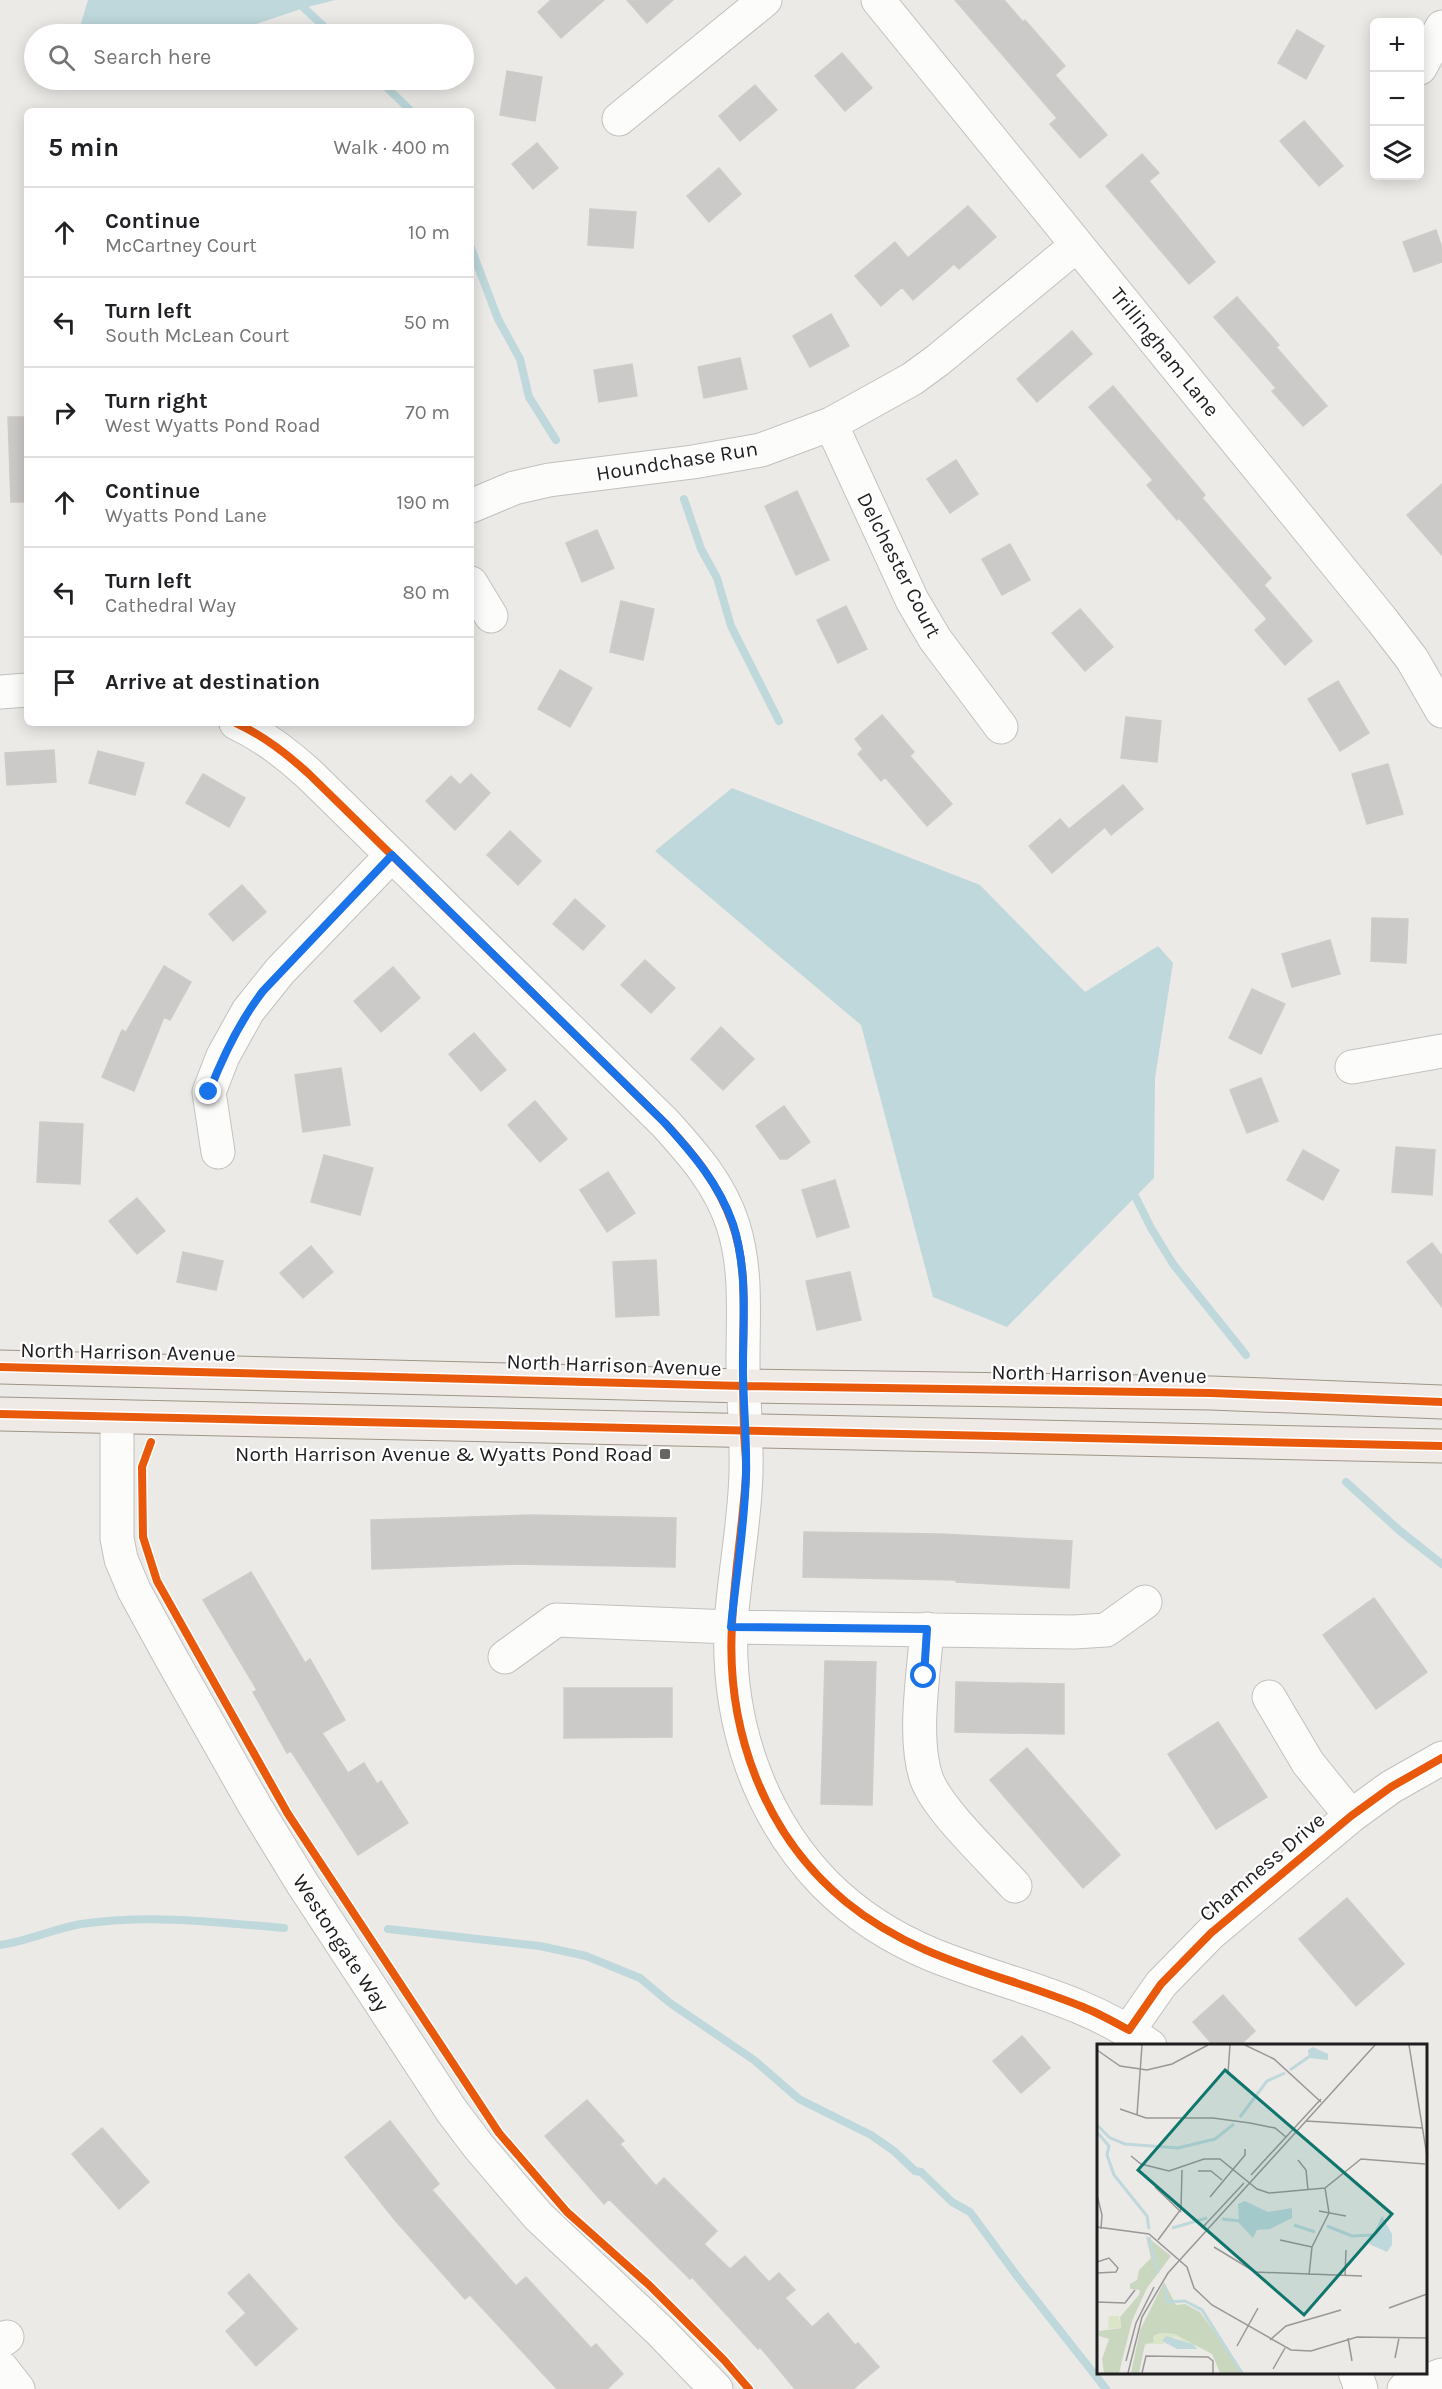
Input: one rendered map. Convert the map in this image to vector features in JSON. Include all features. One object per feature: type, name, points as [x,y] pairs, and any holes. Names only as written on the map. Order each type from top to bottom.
[{"type":"main road","name":"North Harrison Avenue","points":[[0,1367],[743,1386],[1211,1393],[1442,1402]]},
{"type":"main road","points":[[0,1414],[1442,1446]]},
{"type":"street","points":[[619,119],[765,0]]},
{"type":"street","name":"Trillingham Lane","points":[[878,0],[1388,628],[1412,659],[1442,711]]},
{"type":"street","points":[[1424,59],[1442,27]]},
{"type":"street","name":"Houndchase Run","points":[[474,505],[514,488],[549,480],[693,462],[761,450],[831,424],[912,379],[1077,245]]},
{"type":"street","name":"Delchester Court","points":[[831,424],[912,600],[935,639],[1001,727]]},
{"type":"street","points":[[474,588],[491,616]]},
{"type":"street","points":[[0,692],[24,690]]},
{"type":"street","points":[[254,727],[309,774],[665,1123],[710,1176],[733,1224],[744,1279],[743,1386],[746,1472],[731,1627],[736,1700],[742,1737],[751,1767],[782,1831],[802,1858],[827,1885],[866,1917],[902,1940],[933,1955],[1086,2008],[1139,2038]]},
{"type":"street","points":[[218,1152],[209,1092],[223,1056],[248,1011],[274,978],[392,855]]},
{"type":"street","points":[[1352,1068],[1442,1051]]},
{"type":"street","name":"Westongate Way","points":[[117,1417],[117,1538],[121,1559],[134,1590],[176,1666],[255,1806],[302,1883],[451,2110],[479,2147],[538,2216],[660,2331],[716,2389]]},
{"type":"street","points":[[505,1657],[556,1620],[731,1627],[1074,1632],[1106,1630],[1146,1602]]},
{"type":"street","points":[[927,1629],[920,1748],[927,1780],[940,1803],[1015,1886]]},
{"type":"street","points":[[1269,1697],[1308,1763],[1351,1816]]},
{"type":"street","name":"Chamness Drive","points":[[1139,2038],[1161,1984],[1191,1951],[1351,1816],[1391,1787],[1442,1758]]},
{"type":"street","points":[[2,2348],[18,2389]]},
{"type":"street","points":[[1355,2374],[1361,2389]]},
{"type":"street","points":[[1404,2389],[1442,2376]]},
{"type":"water","points":[[88,0],[335,0],[256,24],[81,23]]},
{"type":"water","points":[[732,788],[980,885],[1085,992],[1158,946],[1173,963],[1155,1078],[1154,1178],[1007,1327],[933,1297],[861,1025],[655,851]]},
{"type":"building","points":[[551,0],[604,0],[561,38],[538,12]]},
{"type":"building","points":[[627,0],[673,0],[647,23]]},
{"type":"building","points":[[955,0],[1004,0],[1023,22],[1025,20],[1065,66],[1055,75],[1107,135],[1080,158],[1050,124],[1057,118]]},
{"type":"building","points":[[1297,30],[1324,46],[1306,79],[1278,63]]},
{"type":"building","points":[[842,53],[872,88],[845,111],[815,76]]},
{"type":"building","points":[[507,71],[542,77],[535,121],[500,115]]},
{"type":"building","points":[[755,85],[777,110],[740,141],[719,116]]},
{"type":"building","points":[[1304,121],[1343,166],[1319,186],[1280,141]]},
{"type":"building","points":[[537,143],[558,168],[533,189],[512,164]]},
{"type":"building","points":[[1142,154],[1159,173],[1149,181],[1215,262],[1189,284],[1106,186]]},
{"type":"building","points":[[719,168],[741,194],[709,222],[687,196]]},
{"type":"building","points":[[968,206],[996,237],[959,269],[954,264],[913,300],[902,287],[881,306],[855,276],[895,242],[908,258]]},
{"type":"building","points":[[590,209],[636,212],[633,248],[588,245]]},
{"type":"building","points":[[1436,230],[1442,248],[1442,262],[1414,272],[1403,242]]},
{"type":"building","points":[[1237,297],[1279,345],[1276,347],[1327,406],[1303,426],[1272,391],[1276,388],[1214,317]]},
{"type":"building","points":[[831,314],[849,346],[810,367],[793,336]]},
{"type":"building","points":[[1072,331],[1092,354],[1037,402],[1017,379]]},
{"type":"building","points":[[740,358],[747,389],[704,398],[698,367]]},
{"type":"building","points":[[632,364],[637,396],[599,402],[594,370]]},
{"type":"building","points":[[1113,386],[1205,495],[1202,498],[1271,578],[1264,585],[1312,641],[1285,665],[1255,630],[1267,619],[1179,518],[1177,520],[1147,485],[1153,480],[1089,407]]},
{"type":"building","points":[[8,417],[24,417],[24,502],[11,502]]},
{"type":"building","points":[[956,460],[978,494],[950,513],[927,479]]},
{"type":"building","points":[[1442,484],[1442,555],[1407,515]]},
{"type":"building","points":[[797,491],[829,560],[796,575],[765,506]]},
{"type":"building","points":[[597,530],[614,568],[582,582],[566,543]]},
{"type":"building","points":[[1010,544],[1030,580],[1002,595],[982,559]]},
{"type":"building","points":[[621,601],[654,609],[643,660],[610,652]]},
{"type":"building","points":[[846,606],[867,649],[838,663],[817,620]]},
{"type":"building","points":[[1080,609],[1113,647],[1085,671],[1052,633]]},
{"type":"building","points":[[560,670],[592,688],[570,727],[538,709]]},
{"type":"building","points":[[1338,681],[1369,733],[1340,751],[1308,699]]},
{"type":"building","points":[[882,715],[914,752],[910,756],[952,804],[927,826],[885,777],[881,781],[858,754],[863,749],[855,739]]},
{"type":"building","points":[[1126,717],[1161,721],[1157,762],[1121,758]]},
{"type":"building","points":[[54,750],[56,782],[7,785],[5,753]]},
{"type":"building","points":[[98,751],[144,763],[135,795],[89,783]]},
{"type":"building","points":[[1388,764],[1403,814],[1367,824],[1352,774]]},
{"type":"building","points":[[203,774],[245,798],[229,827],[186,803]]},
{"type":"building","points":[[471,774],[490,793],[455,830],[426,801],[451,776],[460,785]]},
{"type":"building","points":[[1123,785],[1143,809],[1111,835],[1105,827],[1052,873],[1029,846],[1060,819],[1069,829]]},
{"type":"building","points":[[510,831],[541,861],[518,885],[487,855]]},
{"type":"building","points":[[242,885],[266,912],[233,941],[209,914]]},
{"type":"building","points":[[575,899],[605,926],[583,950],[553,924]]},
{"type":"building","points":[[1372,918],[1408,919],[1406,963],[1371,961]]},
{"type":"building","points":[[1330,940],[1340,974],[1292,987],[1282,954]]},
{"type":"building","points":[[645,960],[675,988],[651,1013],[621,985]]},
{"type":"building","points":[[164,966],[191,982],[170,1020],[164,1017],[134,1091],[102,1077],[122,1030],[126,1032]]},
{"type":"building","points":[[393,967],[420,998],[381,1032],[354,1001]]},
{"type":"building","points":[[1252,989],[1285,1004],[1261,1054],[1229,1038]]},
{"type":"building","points":[[721,1027],[754,1059],[723,1090],[691,1059]]},
{"type":"building","points":[[474,1033],[506,1070],[481,1091],[449,1054]]},
{"type":"building","points":[[341,1068],[350,1125],[303,1132],[295,1075]]},
{"type":"building","points":[[1261,1078],[1278,1121],[1247,1133],[1230,1090]]},
{"type":"building","points":[[535,1101],[567,1139],[540,1162],[508,1125]]},
{"type":"building","points":[[784,1106],[810,1142],[787,1159],[780,1159],[756,1126]]},
{"type":"building","points":[[40,1122],[83,1124],[80,1184],[37,1182]]},
{"type":"building","points":[[1396,1147],[1435,1150],[1432,1195],[1392,1192]]},
{"type":"building","points":[[1303,1150],[1339,1170],[1323,1200],[1287,1180]]},
{"type":"building","points":[[324,1155],[373,1168],[360,1215],[311,1202]]},
{"type":"building","points":[[608,1172],[635,1213],[607,1232],[580,1190]]},
{"type":"building","points":[[835,1180],[849,1227],[817,1237],[802,1190]]},
{"type":"building","points":[[137,1198],[165,1231],[137,1254],[109,1221]]},
{"type":"building","points":[[1432,1243],[1442,1256],[1442,1307],[1407,1262]]},
{"type":"building","points":[[311,1246],[333,1272],[303,1298],[280,1273]]},
{"type":"building","points":[[183,1252],[223,1261],[216,1290],[177,1282]]},
{"type":"building","points":[[656,1260],[659,1315],[616,1317],[613,1262]]},
{"type":"building","points":[[850,1272],[861,1320],[817,1330],[806,1281]]},
{"type":"building","points":[[533,1515],[676,1518],[675,1567],[514,1564],[372,1569],[371,1520]]},
{"type":"building","points":[[804,1532],[941,1534],[1072,1541],[1069,1588],[956,1582],[956,1580],[803,1577]]},
{"type":"building","points":[[251,1572],[305,1663],[310,1659],[345,1720],[322,1733],[348,1773],[364,1763],[377,1784],[381,1781],[408,1823],[358,1855],[291,1751],[287,1753],[253,1692],[257,1690],[203,1600]]},
{"type":"building","points":[[1374,1598],[1427,1672],[1376,1709],[1323,1635]]},
{"type":"building","points":[[825,1661],[876,1662],[872,1805],[821,1804]]},
{"type":"building","points":[[956,1682],[1064,1684],[1064,1734],[955,1732]]},
{"type":"building","points":[[564,1688],[672,1688],[672,1737],[564,1738]]},
{"type":"building","points":[[1218,1722],[1267,1797],[1216,1829],[1168,1754]]},
{"type":"building","points":[[1027,1748],[1120,1855],[1083,1888],[990,1780]]},
{"type":"building","points":[[1347,1898],[1404,1964],[1356,2006],[1299,1939]]},
{"type":"building","points":[[1223,1995],[1255,2031],[1241,2044],[1212,2044],[1193,2022]]},
{"type":"building","points":[[1022,2036],[1050,2068],[1021,2093],[993,2061]]},
{"type":"building","points":[[587,2100],[624,2141],[620,2144],[656,2186],[664,2178],[717,2231],[704,2244],[730,2269],[745,2256],[769,2282],[779,2273],[795,2290],[785,2298],[812,2327],[828,2313],[855,2345],[858,2343],[879,2367],[853,2389],[795,2389],[760,2347],[758,2349],[692,2277],[690,2279],[609,2199],[604,2204],[545,2136]]},
{"type":"building","points":[[390,2121],[439,2184],[432,2190],[516,2286],[526,2277],[591,2348],[596,2344],[623,2374],[607,2389],[557,2389],[470,2295],[465,2299],[394,2219],[345,2157]]},
{"type":"building","points":[[102,2128],[149,2182],[119,2209],[72,2154]]},
{"type":"building","points":[[249,2274],[297,2329],[256,2366],[226,2331],[246,2313],[228,2293]]},
{"type":"waterway","points":[[304,0],[304,8],[321,24]]},
{"type":"waterway","points":[[389,90],[408,108]]},
{"type":"waterway","points":[[474,256],[498,319],[520,359],[529,397],[556,440]]},
{"type":"waterway","points":[[684,499],[701,549],[717,578],[731,626],[779,721]]},
{"type":"waterway","points":[[1131,1188],[1151,1228],[1173,1264],[1246,1355]]},
{"type":"waterway","points":[[1346,1482],[1400,1531],[1442,1564]]},
{"type":"waterway","points":[[0,1945],[71,1926],[106,1921],[157,1919],[284,1928]]},
{"type":"waterway","points":[[388,1929],[540,1946],[586,1956],[640,1978],[670,2003],[754,2060],[799,2099],[871,2135],[894,2151],[915,2171],[921,2172],[952,2202],[970,2212],[1106,2389]]},
{"type":"cycle path","points":[[241,726],[274,746],[309,774],[665,1123],[695,1157],[720,1195],[737,1240],[744,1291],[743,1403],[746,1469],[732,1625],[732,1664],[736,1703],[744,1741],[756,1778],[772,1813],[793,1845],[817,1875],[846,1902],[873,1922],[902,1939],[960,1964],[1083,2007],[1129,2030],[1161,1984],[1211,1933],[1351,1816],[1391,1787],[1442,1758]]},
{"type":"cycle path","points":[[0,1367],[743,1386],[1211,1393],[1442,1402]]},
{"type":"cycle path","points":[[0,1414],[1442,1446]]},
{"type":"cycle path","points":[[151,1442],[142,1467],[143,1537],[157,1581],[288,1814],[499,2133],[567,2212],[649,2285],[724,2360],[749,2389]]},
{"type":"place","name":"North Harrison Avenue & Wyatts Pond Road","points":[[665,1454]]},
{"type":"route","points":[[209,1092],[223,1056],[248,1011],[263,991],[392,855],[665,1123],[691,1151],[721,1195],[733,1224],[744,1279],[743,1386],[746,1472],[731,1627],[927,1629],[924,1676]]}]
